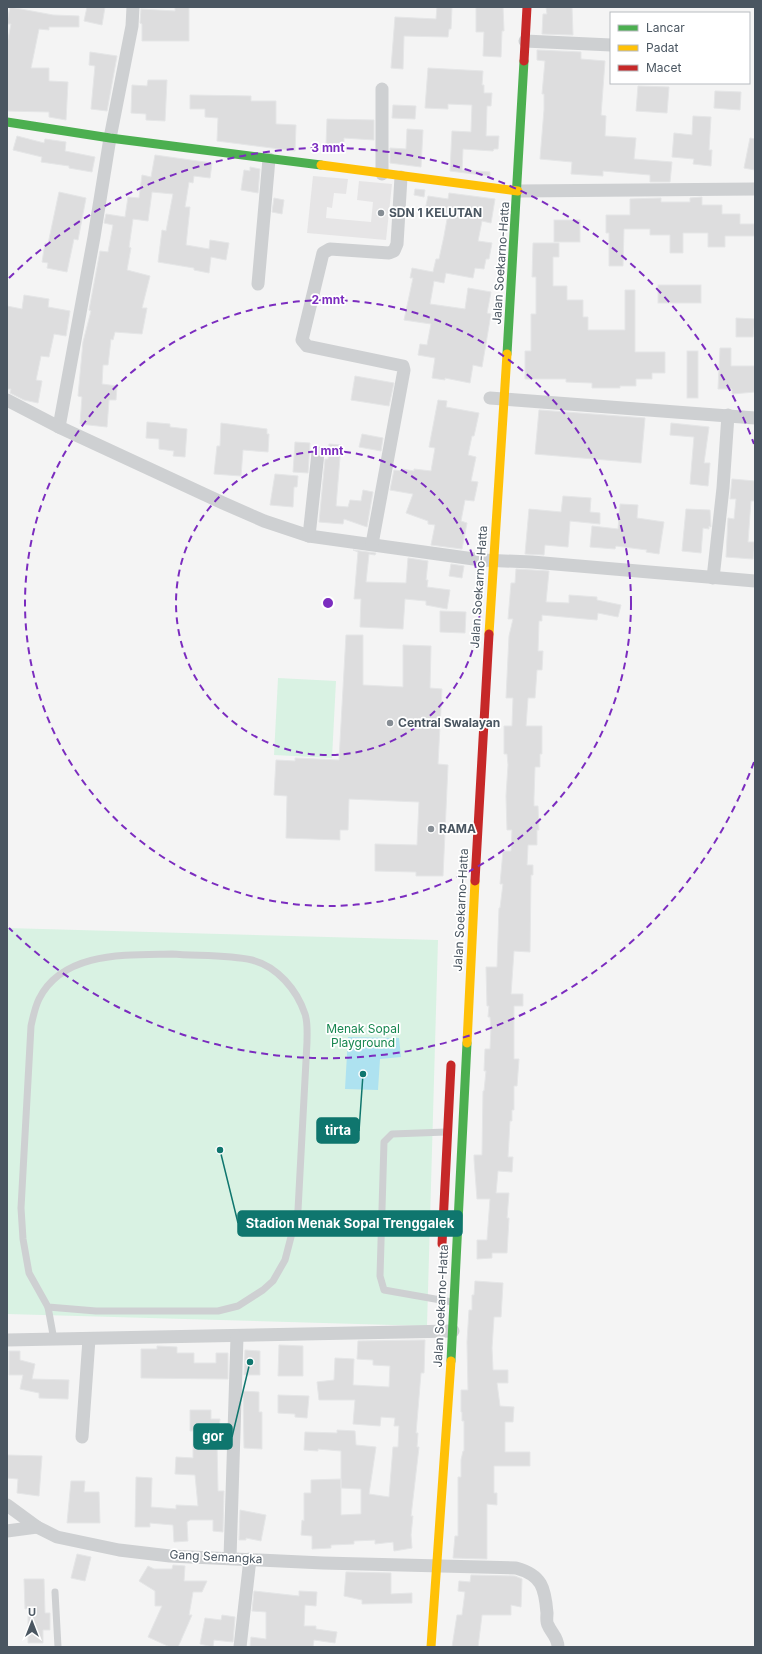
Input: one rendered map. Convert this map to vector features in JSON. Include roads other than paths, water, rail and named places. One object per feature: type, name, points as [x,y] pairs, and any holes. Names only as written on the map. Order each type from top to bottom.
[{"type":"main road","name":"Jalan Soekarno-Hatta","points":[[431,1647],[437,1565],[441,1433],[453,1331],[478,748],[484,560],[504,399],[518,191],[527,7]]},
{"type":"main road","points":[[7,122],[110,138],[518,191]]},
{"type":"main road","name":"Jalan Soekarno-Hatta","points":[[441,1254],[451,1054]]},
{"type":"street","points":[[59,427],[94,237],[110,138],[132,26],[133,7]]},
{"type":"street","points":[[525,41],[610,45]]},
{"type":"street","points":[[382,89],[382,174]]},
{"type":"street","points":[[258,284],[269,159]]},
{"type":"street","points":[[372,544],[404,370],[403,366],[307,346],[302,340],[323,253],[330,249],[389,253],[394,251],[397,244],[401,177]]},
{"type":"street","points":[[518,191],[755,189]]},
{"type":"street","points":[[490,398],[755,418]]},
{"type":"street","points":[[7,400],[59,427],[223,503],[264,521],[309,536],[484,560],[553,563],[755,581]]},
{"type":"street","points":[[713,578],[723,488],[728,415]]},
{"type":"street","points":[[309,536],[318,453]]},
{"type":"street","points":[[7,1340],[89,1340],[453,1331]]},
{"type":"street","points":[[230,1558],[237,1337]]},
{"type":"street","points":[[82,1437],[89,1340]]},
{"type":"street","name":"Gang Semangka","points":[[7,1505],[37,1527],[57,1538],[119,1550],[170,1556],[507,1567],[525,1571],[533,1575],[543,1588],[546,1597],[547,1624],[555,1634],[558,1647]]},
{"type":"street","points":[[7,1531],[37,1527]]},
{"type":"street","points":[[240,1647],[250,1559]]},
{"type":"lane","points":[[48,1307],[91,1311],[218,1311],[238,1306],[251,1298],[273,1281],[279,1273],[285,1260],[298,1210],[307,1024],[305,1014],[293,991],[279,974],[266,965],[251,960],[172,954],[115,955],[84,962],[60,975],[46,989],[38,1000],[31,1026],[21,1208],[23,1239],[29,1273],[48,1307],[54,1340]]},
{"type":"lane","points":[[454,1302],[384,1290],[380,1281],[384,1142],[392,1134],[446,1132],[462,1133]]},
{"type":"lane","points":[[55,1592],[58,1647]]},
{"type":"water","points":[[348,1037],[399,1038],[401,1057],[380,1059],[378,1090],[345,1089]]},
{"type":"place","name":"SDN 1 KELUTAN","points":[[381,213]]},
{"type":"place","name":"Central Swalayan","points":[[390,723]]},
{"type":"place","name":"RAMA","points":[[431,829]]},
{"type":"place","name":"tirta","points":[[363,1074]]},
{"type":"place","name":"Stadion Menak Sopal Trenggalek","points":[[220,1150]]},
{"type":"place","name":"gor","points":[[250,1362]]},
{"type":"park label","name":"Menak Sopal Playground","points":[[363,1036]]}]
